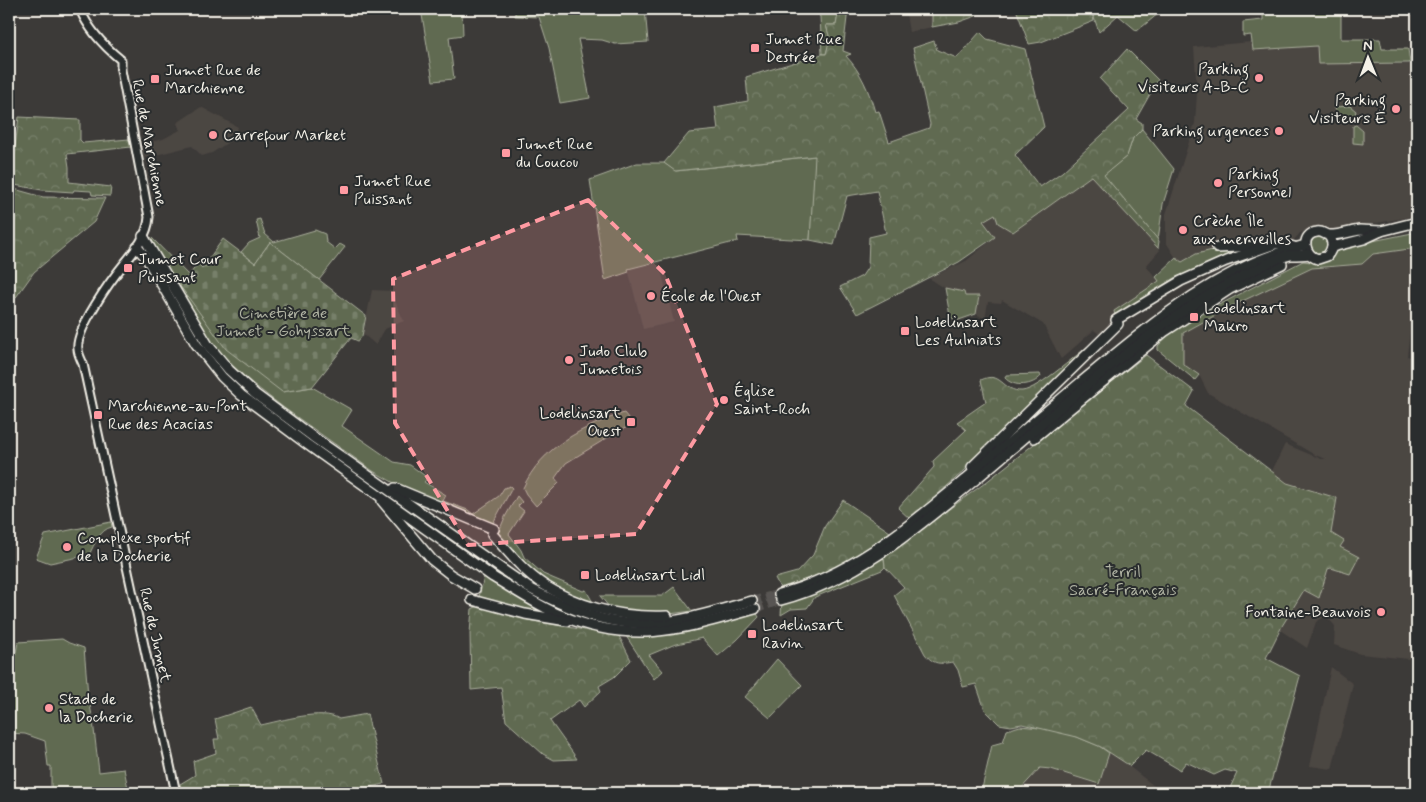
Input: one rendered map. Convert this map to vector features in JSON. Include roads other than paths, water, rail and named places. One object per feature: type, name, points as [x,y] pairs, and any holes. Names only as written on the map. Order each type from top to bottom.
[{"type":"highway","points":[[1332,247],[1363,234],[1417,217]]},
{"type":"highway","points":[[1363,234],[1417,222]]},
{"type":"highway","points":[[943,503],[960,498],[1164,332],[1230,290],[1296,252],[1313,233],[1322,232],[1328,235],[1363,234],[1417,228]]},
{"type":"highway","points":[[1217,248],[1249,249],[1280,244],[1296,252],[1309,254],[1315,258],[1322,258],[1327,256],[1332,247],[1331,238],[1328,235]]},
{"type":"highway","points":[[144,236],[208,345],[229,370],[255,394],[529,588],[564,607],[595,618],[630,623],[678,620],[719,610],[754,605],[690,627],[667,631],[629,633],[526,614],[472,600]]},
{"type":"highway","points":[[1305,244],[1309,254]]},
{"type":"highway","points":[[137,247],[147,259],[196,344],[222,377],[263,412],[494,577],[560,615],[591,626]]},
{"type":"highway","points":[[943,503],[959,480],[1117,322],[1181,281],[1249,249]]},
{"type":"highway","points":[[780,597],[823,586],[884,552],[1126,350],[1194,296],[1240,269],[1296,252]]},
{"type":"highway","points":[[1126,350],[1214,290],[1247,273],[1296,252]]},
{"type":"highway","points":[[366,474],[493,532],[514,559],[528,573],[544,585],[572,600],[602,610],[654,617],[681,615],[714,609],[719,610]]},
{"type":"highway","points":[[370,488],[432,560],[451,575],[475,589]]},
{"type":"street","name":"Rue de Marchienne","points":[[79,336],[90,313],[144,236],[149,217],[121,70],[121,60],[91,29],[80,9]]},
{"type":"street","name":"Rue de Jumet","points":[[79,336],[78,351],[83,364],[176,793]]},
{"type":"tunnel","points":[[752,601],[779,594]]},
{"type":"tunnel","points":[[755,609],[781,600]]},
{"type":"place","name":"Jumet Rue Destrée","points":[[755,48]]},
{"type":"place","name":"Parking Visiteurs A-B-C","points":[[1259,78]]},
{"type":"place","name":"Jumet Rue de Marchienne","points":[[155,79]]},
{"type":"place","name":"Parking Visiteurs E","points":[[1396,109]]},
{"type":"place","name":"Parking urgences","points":[[1279,131]]},
{"type":"place","name":"Carrefour Market","points":[[213,135]]},
{"type":"place","name":"Jumet Rue du Coucou","points":[[506,153]]},
{"type":"place","name":"Parking Personnel","points":[[1218,183]]},
{"type":"place","name":"Jumet Rue Puissant","points":[[344,190]]},
{"type":"place","name":"Crèche Île aux merveilles","points":[[1183,230]]},
{"type":"place","name":"Jumet Cour Puissant","points":[[128,268]]},
{"type":"place","name":"École de l'Ouest","points":[[651,296]]},
{"type":"place","name":"Lodelinsart Makro","points":[[1194,317]]},
{"type":"place","name":"Lodelinsart Les Aulniats","points":[[905,331]]},
{"type":"place","name":"Judo Club Jumetois","points":[[569,360]]},
{"type":"place","name":"Église Saint-Roch","points":[[724,400]]},
{"type":"place","name":"Marchienne-au-Pont Rue des Acacias","points":[[98,415]]},
{"type":"place","name":"Lodelinsart Ouest","points":[[631,422]]},
{"type":"place","name":"Complexe sportif de la Docherie","points":[[67,547]]},
{"type":"place","name":"Lodelinsart Lidl","points":[[585,575]]},
{"type":"place","name":"Fontaine-Beauvois","points":[[1381,612]]},
{"type":"place","name":"Lodelinsart Ravin","points":[[752,634]]},
{"type":"place","name":"Stade de la Docherie","points":[[49,708]]},
{"type":"park label","name":"Cimetière de Jumet - Gohyssart","points":[[283,322]]},
{"type":"park label","name":"Terril Sacré-Français","points":[[1123,581]]}]
